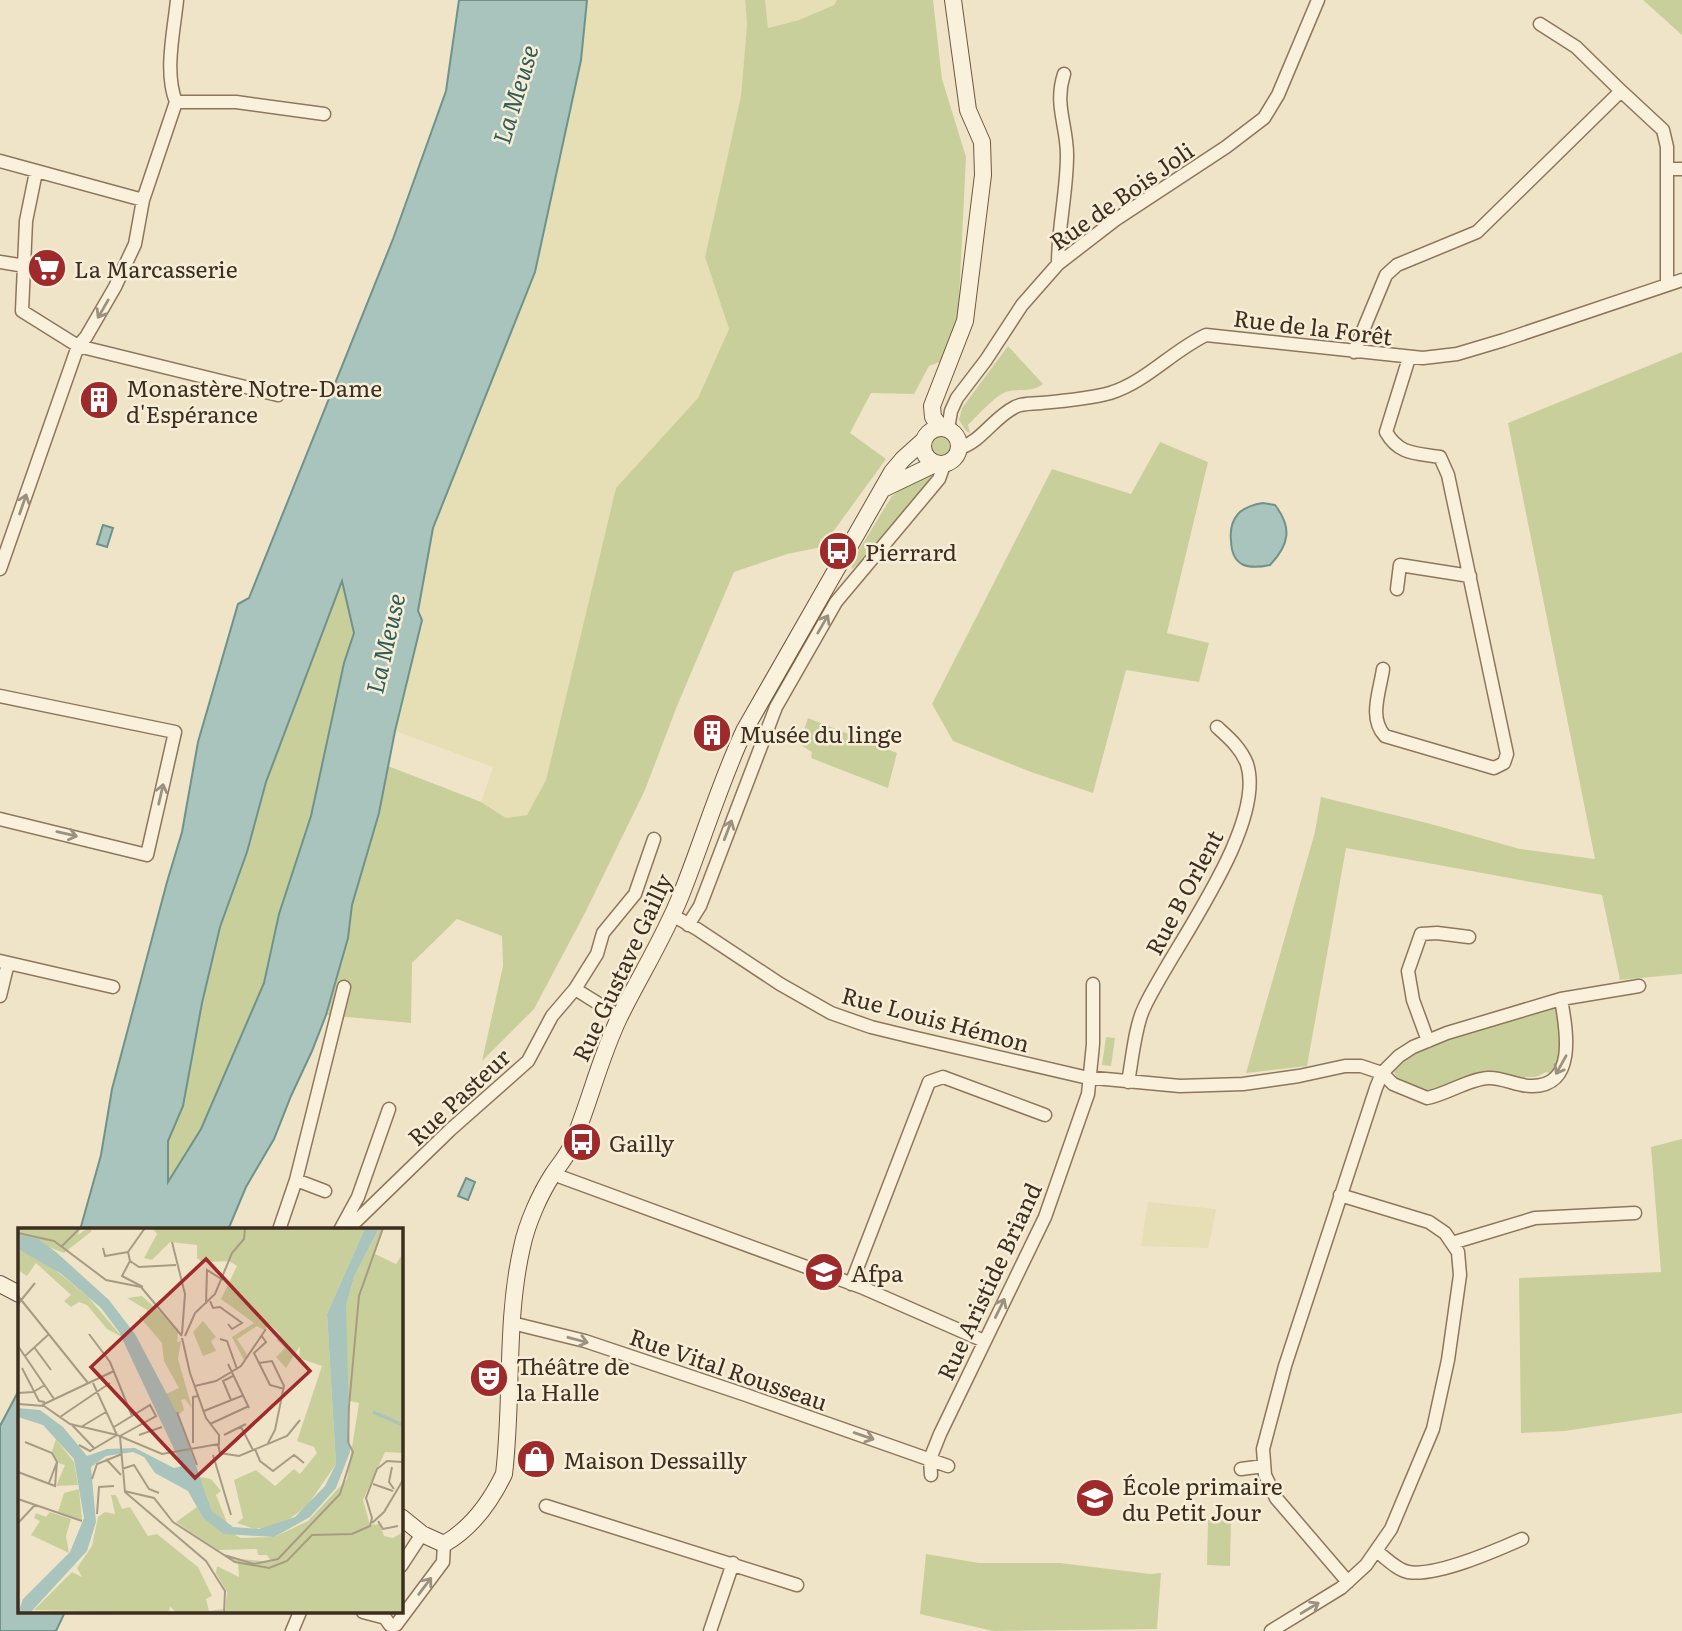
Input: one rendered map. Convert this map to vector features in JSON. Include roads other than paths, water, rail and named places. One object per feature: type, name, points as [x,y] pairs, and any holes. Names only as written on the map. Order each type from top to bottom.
[{"type":"street","points":[[0,569],[78,346],[115,287],[135,244],[143,200],[176,102],[171,90],[171,66],[177,0]]},
{"type":"street","points":[[883,489],[954,459],[960,448],[957,437],[933,417],[932,405],[965,321],[983,175],[982,142],[968,110],[953,0]]},
{"type":"street","name":"Rue de Bois Joli","points":[[944,428],[957,398],[1022,305],[1058,264],[1115,220],[1226,147],[1264,118],[1278,95],[1318,0]]},
{"type":"street","points":[[1540,24],[1576,47],[1663,130],[1667,147],[1667,285]]},
{"type":"street","points":[[1058,264],[1058,235],[1066,196],[1067,174],[1067,151],[1059,92],[1064,74]]},
{"type":"street","points":[[1354,352],[1387,275],[1397,265],[1477,232],[1621,91]]},
{"type":"street","points":[[176,102],[236,102],[324,114]]},
{"type":"street","points":[[0,161],[143,200]]},
{"type":"street","points":[[1667,169],[1682,169]]},
{"type":"street","points":[[36,172],[26,221],[22,311],[78,346],[278,395]]},
{"type":"street","points":[[0,261],[25,266]]},
{"type":"street","name":"Rue de la Forêt","points":[[960,448],[978,439],[1000,417],[1017,405],[1112,392],[1139,380],[1192,341],[1206,335],[1409,358],[1457,354],[1682,280]]},
{"type":"street","points":[[1383,669],[1375,716],[1378,728],[1385,736],[1494,768],[1504,763],[1507,754],[1444,463],[1440,457],[1407,452],[1393,444],[1386,432],[1409,358]]},
{"type":"street","points":[[939,464],[924,452],[923,441],[930,432],[944,428]]},
{"type":"street","name":"Rue Gustave Gailly","points":[[433,1540],[463,1532],[494,1495],[504,1474],[512,1323],[522,1245],[539,1202],[569,1150],[620,1017],[672,915],[726,771],[744,731],[892,472],[923,441]]},
{"type":"street","name":"Rue Gustave Gailly","points":[[688,925],[700,906],[776,707],[836,602],[940,479],[939,464]]},
{"type":"street","points":[[1396,589],[1400,565],[1470,576]]},
{"type":"street","points":[[0,696],[175,732],[147,855],[0,819]]},
{"type":"street","name":"Rue B Orlent","points":[[1128,1082],[1143,1010],[1208,899],[1240,829],[1249,797],[1247,766],[1238,746],[1217,727]]},
{"type":"street","name":"Rue Pasteur","points":[[349,1228],[450,1130],[528,1061],[552,1016],[575,989],[597,954],[603,933],[635,894],[654,839]]},
{"type":"street","name":"Rue Louis Hémon","points":[[672,915],[831,1013],[870,1027],[1090,1078],[1180,1086],[1243,1084],[1345,1066],[1361,1066],[1382,1073]]},
{"type":"street","points":[[1428,1041],[1413,1000],[1408,971],[1421,934],[1469,937]]},
{"type":"street","points":[[0,996],[4,962],[113,986]]},
{"type":"street","name":"Rue Aristide Briand","points":[[930,1459],[1045,1217],[1087,1094],[1093,1044],[1093,984]]},
{"type":"street","points":[[1348,1582],[1276,1498],[1265,1475],[1264,1449],[1285,1366],[1382,1073],[1399,1056],[1447,1033],[1561,999],[1639,986]]},
{"type":"street","points":[[280,1228],[296,1180],[344,987]]},
{"type":"street","points":[[575,989],[620,1017]]},
{"type":"street","points":[[1382,1073],[1393,1084],[1427,1098],[1446,1094],[1490,1077],[1532,1086],[1547,1083],[1560,1071],[1566,1055],[1567,1034],[1561,999]]},
{"type":"street","points":[[851,1284],[929,1082],[943,1077],[1045,1115]]},
{"type":"street","points":[[341,1228],[358,1197],[389,1109]]},
{"type":"street","points":[[553,1174],[851,1284],[985,1341]]},
{"type":"street","points":[[296,1180],[326,1191]]},
{"type":"street","points":[[1271,1631],[1348,1582],[1366,1565],[1391,1529],[1433,1429],[1448,1360],[1460,1275],[1458,1252],[1445,1233],[1429,1222],[1340,1195]]},
{"type":"street","points":[[1452,1243],[1535,1218],[1635,1213]]},
{"type":"street","name":"Rue Vital Rousseau","points":[[512,1323],[585,1341],[948,1466]]},
{"type":"street","points":[[930,1459],[931,1475]]},
{"type":"street","points":[[1241,1469],[1264,1466]]},
{"type":"street","points":[[546,1506],[797,1584]]},
{"type":"street","points":[[382,1614],[390,1625],[397,1628],[443,1562],[433,1540],[402,1518]]},
{"type":"street","points":[[1376,1551],[1406,1572],[1431,1571],[1522,1539]]},
{"type":"street","points":[[402,1565],[433,1540]]},
{"type":"street","points":[[710,1631],[733,1563]]},
{"type":"street","points":[[292,1631],[299,1614]]},
{"type":"water","name":"La Meuse","points":[[459,0],[587,0],[581,60],[535,272],[433,528],[418,611],[422,620],[395,731],[379,813],[352,905],[348,938],[326,1015],[312,1051],[274,1139],[246,1187],[229,1228],[81,1228],[101,1155],[112,1089],[182,832],[198,742],[238,604],[249,598],[393,239],[446,91]],"holes":[[[342,581],[354,633],[344,663],[311,816],[279,914],[264,983],[201,1129],[168,1182],[168,1141],[183,1106],[202,1003],[220,927],[247,852],[266,782]]]},
{"type":"water","points":[[1263,503],[1275,505],[1280,513],[1286,528],[1285,543],[1270,565],[1248,566],[1234,556],[1232,527],[1240,512]]},
{"type":"water","points":[[103,525],[113,528],[107,547],[97,544]]},
{"type":"water","points":[[466,1178],[475,1182],[468,1200],[458,1196]]},
{"type":"water","points":[[18,1392],[18,1614],[64,1614],[56,1631],[0,1631],[0,1426]]},
{"type":"place","name":"La Marcasserie","points":[[47,268]]},
{"type":"place","name":"Monastère Notre-Dame d'Espérance","points":[[99,400]]},
{"type":"place","name":"Pierrard","points":[[838,551]]},
{"type":"place","name":"Musée du linge","points":[[712,733]]},
{"type":"place","name":"Gailly","points":[[582,1142]]},
{"type":"place","name":"Afpa","points":[[824,1272]]},
{"type":"place","name":"Théâtre de la Halle","points":[[489,1378]]},
{"type":"place","name":"Maison Dessailly","points":[[536,1459]]},
{"type":"place","name":"École primaire du Petit Jour","points":[[1095,1498]]}]
